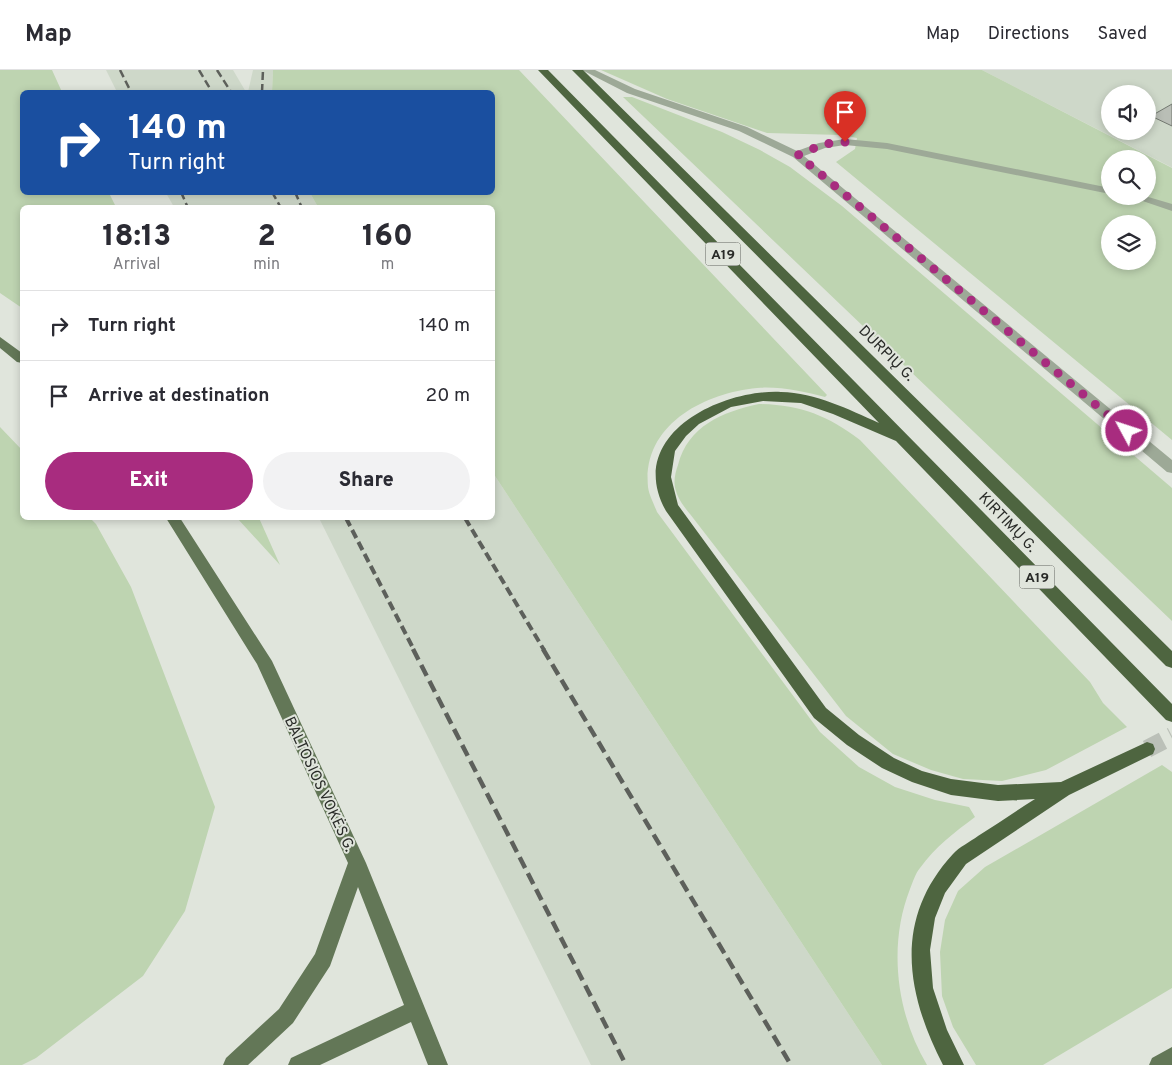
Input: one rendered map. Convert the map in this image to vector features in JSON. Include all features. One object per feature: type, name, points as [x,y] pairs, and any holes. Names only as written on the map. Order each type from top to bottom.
[{"type":"highway","name":"A19","points":[[543,70],[902,438]]},
{"type":"highway","name":"DURPIŲ G.","points":[[577,70],[1172,660]]},
{"type":"highway","points":[[902,438],[818,403],[802,399],[771,396],[731,401],[701,416],[688,425],[672,444],[665,462],[663,486],[671,507],[820,713],[853,740],[888,763],[910,774],[951,787],[998,794],[1064,790]]},
{"type":"highway","name":"KIRTIMŲ G.","points":[[902,438],[1172,715]]},
{"type":"highway","points":[[954,1065],[938,1034],[923,988],[920,950],[926,918],[938,888],[960,858],[1064,790],[1146,748]]},
{"type":"main road","points":[[0,340],[20,357]]},
{"type":"main road","name":"BALTOSIOS VOKĖS G.","points":[[174,520],[264,661],[357,863],[438,1065]]},
{"type":"main road","points":[[233,1065],[286,1016],[323,959],[357,863]]},
{"type":"main road","points":[[298,1065],[415,1010]]},
{"type":"street","points":[[587,70],[631,92],[718,120],[798,155],[1172,468]]},
{"type":"street","points":[[798,155],[824,144],[845,142],[887,146],[1101,189]]},
{"type":"street","points":[[1156,203],[1172,208]]},
{"type":"shaded area","points":[[106,70],[233,70],[245,90],[116,90]]},
{"type":"shaded area","points":[[253,70],[273,70],[272,90],[248,90]]},
{"type":"shaded area","points":[[982,70],[1172,70],[1172,168],[1156,159],[1156,150],[1138,150],[1118,140],[1156,140],[1156,85],[1101,85],[1101,131]]},
{"type":"shaded area","points":[[167,195],[311,195],[317,205],[173,205]]},
{"type":"shaded area","points":[[495,476],[882,1065],[591,1065],[320,520],[495,520]]},
{"type":"green space","points":[[0,70],[52,70],[61,90],[20,90],[20,195],[110,195],[115,205],[20,205],[20,307],[0,293]]},
{"type":"green space","points":[[273,70],[519,70],[827,395],[825,397],[800,391],[757,388],[737,391],[698,405],[680,416],[666,430],[655,446],[649,465],[648,487],[657,512],[820,732],[859,767],[895,787],[935,800],[969,807],[975,817],[953,834],[926,860],[913,881],[903,911],[899,933],[898,956],[902,1001],[916,1045],[927,1065],[882,1065],[495,476],[495,205],[317,205],[311,195],[495,195],[495,90],[272,90]]},
{"type":"green space","points":[[601,70],[982,70],[1101,131],[1101,140],[1118,140],[1137,150],[1101,150],[1101,205],[1156,205],[1156,160],[1172,168],[1172,440],[836,162],[855,149],[857,138],[841,135],[767,133],[667,99]]},
{"type":"green space","points":[[623,97],[632,97],[722,132],[790,167],[842,206],[1172,488],[1172,621]]},
{"type":"green space","points":[[759,404],[800,409],[812,413],[836,424],[860,440],[1090,682],[1103,703],[1127,727],[1046,770],[1002,781],[963,779],[931,770],[893,754],[846,716],[686,509],[678,497],[675,488],[675,475],[683,452],[698,431],[708,423],[732,411]]},
{"type":"green space","points":[[0,427],[20,448],[20,520],[92,520],[96,524],[131,587],[215,807],[185,911],[143,976],[36,1058],[22,1065],[0,1065]]},
{"type":"green space","points":[[239,520],[260,520],[280,565]]},
{"type":"green space","points":[[1162,765],[1172,772],[1172,988],[1043,1065],[976,1065],[953,1027],[942,996],[940,952],[945,920],[958,891],[985,867]]},
{"type":"building","points":[[1172,104],[1172,126],[1156,118],[1156,113]]},
{"type":"tunnel","points":[[1147,749],[1172,736]]},
{"type":"railway","points":[[120,70],[130,90]]},
{"type":"railway","points":[[199,70],[211,90]]},
{"type":"railway","points":[[217,70],[230,90]]},
{"type":"railway","points":[[262,90],[263,70]]},
{"type":"railway","points":[[182,195],[187,205]]},
{"type":"railway","points":[[274,195],[279,205]]},
{"type":"railway","points":[[296,195],[301,205]]},
{"type":"railway","points":[[347,520],[414,650]]},
{"type":"railway","points":[[466,520],[544,650]]},
{"type":"railway","points":[[413,649],[626,1065]]},
{"type":"railway","points":[[543,649],[791,1065]]},
{"type":"route","points":[[845,142],[824,144],[798,155],[1127,431]]}]
